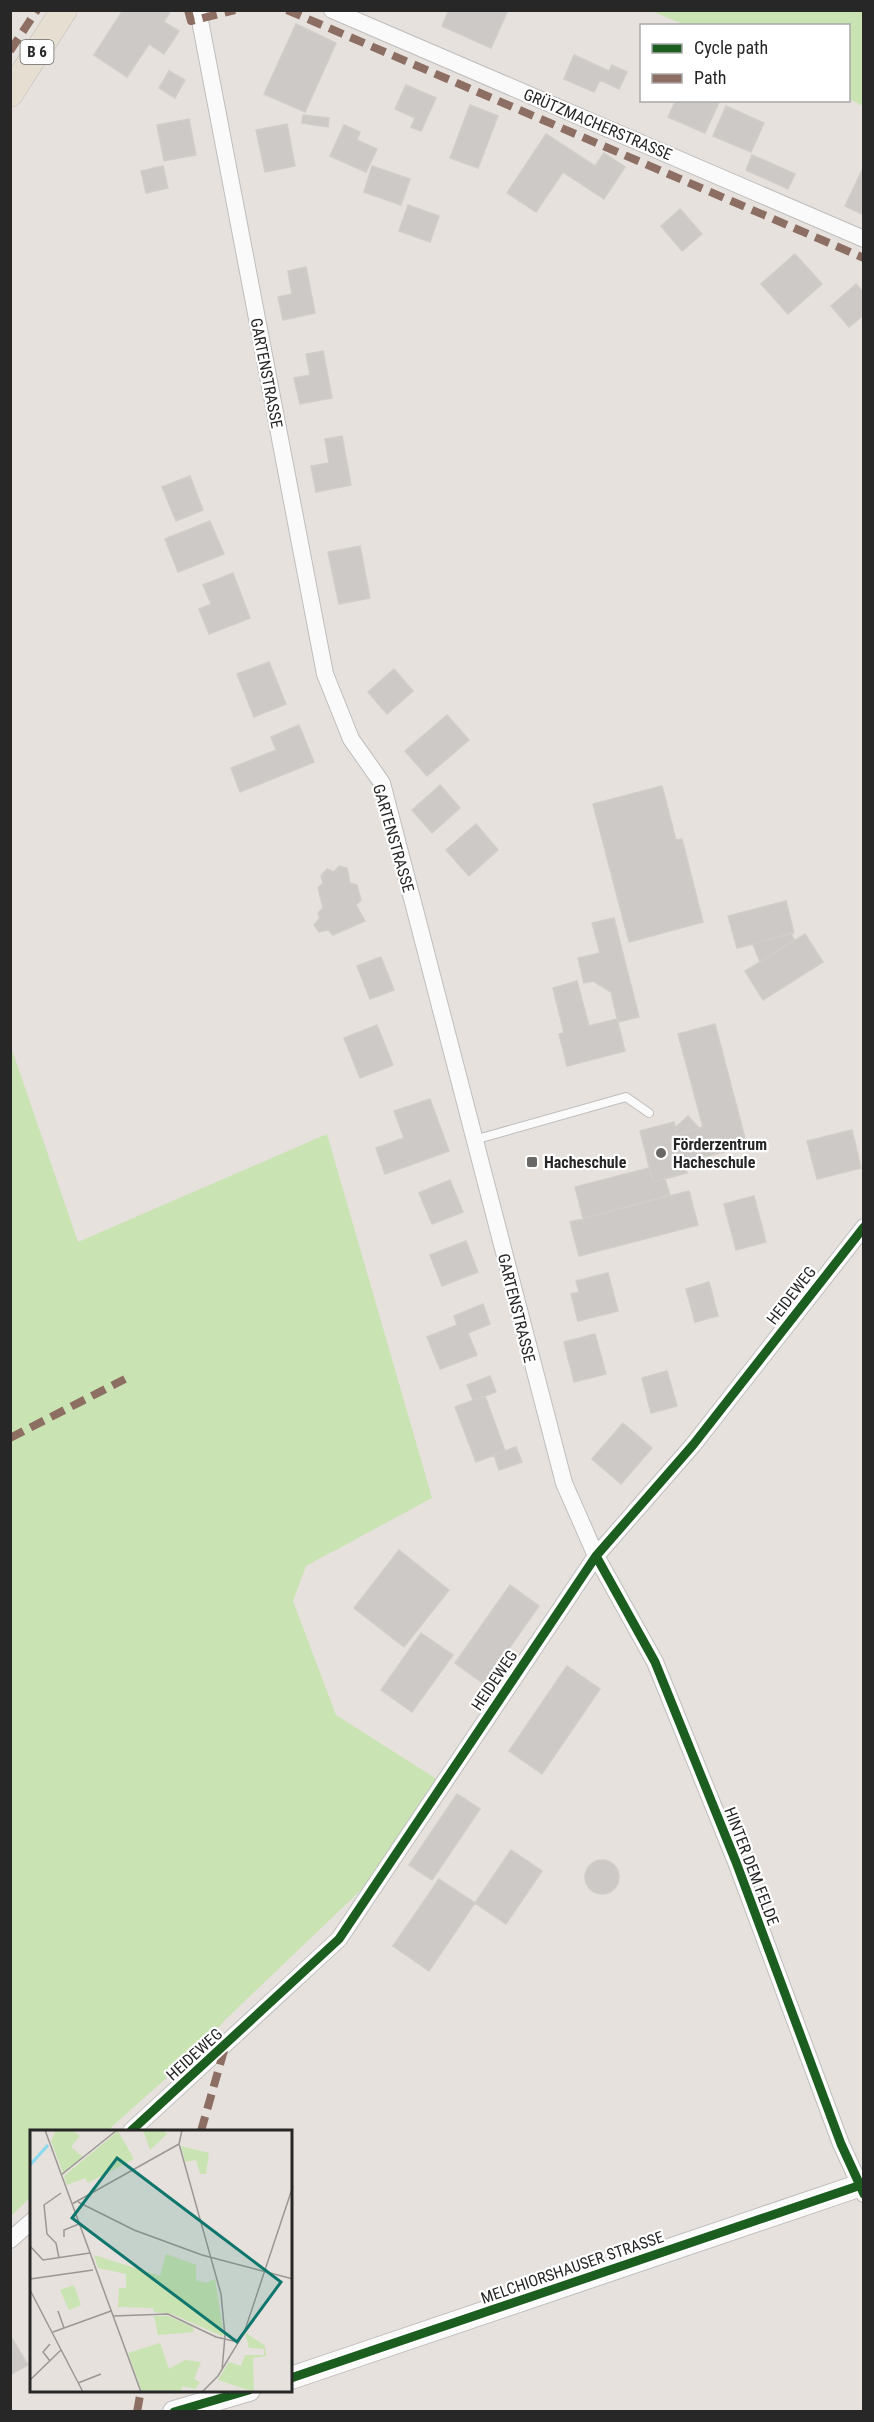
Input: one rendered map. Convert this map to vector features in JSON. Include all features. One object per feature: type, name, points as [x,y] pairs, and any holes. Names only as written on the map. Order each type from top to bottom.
[{"type":"main road","name":"B 6","points":[[10,94],[64,10]]},
{"type":"street","name":"GARTENSTRASSE","points":[[198,10],[325,674],[351,739],[382,783],[564,1483],[597,1556]]},
{"type":"street","name":"GRÜTZMACHERSTRASSE","points":[[332,10],[864,240]]},
{"type":"street","name":"HEIDEWEG","points":[[132,2130],[339,1939],[597,1556],[693,1445],[864,1227]]},
{"type":"street","name":"HINTER DEM FELDE","points":[[597,1556],[655,1662],[736,1862],[841,2145],[862,2188]]},
{"type":"street","name":"MELCHIORSHAUSER STRASSE","points":[[292,2378],[862,2188]]},
{"type":"street","points":[[10,2240],[30,2223]]},
{"type":"street","points":[[174,2412],[245,2392]]},
{"type":"lane","points":[[474,1140],[626,1097],[649,1113]]},
{"type":"green space","points":[[652,11],[863,11],[863,106],[850,100],[850,24],[683,24]]},
{"type":"green space","points":[[10,1044],[78,1242],[327,1134],[432,1498],[306,1566],[293,1601],[336,1715],[438,1780],[361,1890],[225,2020],[200,2048],[108,2130],[30,2130],[30,2198],[11,2216]]},
{"type":"building","points":[[123,10],[171,10],[164,22],[179,31],[164,54],[149,44],[127,77],[94,55]]},
{"type":"building","points":[[449,10],[508,10],[491,48],[442,26]]},
{"type":"building","points":[[296,24],[336,43],[305,112],[264,94]]},
{"type":"building","points":[[574,55],[609,71],[612,65],[627,72],[619,89],[600,80],[594,92],[564,79]]},
{"type":"building","points":[[169,71],[185,80],[175,98],[159,88]]},
{"type":"building","points":[[406,85],[436,98],[421,131],[411,127],[415,118],[395,109]]},
{"type":"building","points":[[675,102],[719,102],[705,133],[668,117]]},
{"type":"building","points":[[470,105],[498,116],[478,168],[450,158]]},
{"type":"building","points":[[726,106],[764,123],[751,152],[713,136]]},
{"type":"building","points":[[303,115],[329,118],[328,127],[302,123]]},
{"type":"building","points":[[189,119],[196,155],[164,161],[157,125]]},
{"type":"building","points":[[287,124],[295,166],[265,172],[256,130]]},
{"type":"building","points":[[344,125],[360,132],[357,140],[377,149],[366,172],[330,156]]},
{"type":"building","points":[[546,134],[595,166],[604,153],[625,167],[604,199],[563,172],[536,212],[507,193]]},
{"type":"building","points":[[752,155],[795,174],[788,189],[746,170]]},
{"type":"building","points":[[163,166],[168,188],[146,193],[141,171]]},
{"type":"building","points":[[372,166],[410,179],[401,205],[364,192]]},
{"type":"building","points":[[864,166],[864,215],[845,206]]},
{"type":"building","points":[[408,205],[439,216],[430,242],[399,231]]},
{"type":"building","points":[[680,209],[702,234],[682,251],[661,226]]},
{"type":"building","points":[[795,254],[822,284],[788,314],[761,284]]},
{"type":"building","points":[[306,267],[315,313],[283,320],[278,297],[292,294],[288,271]]},
{"type":"building","points":[[856,284],[864,293],[864,315],[849,327],[831,306]]},
{"type":"building","points":[[323,351],[332,398],[300,404],[294,378],[310,375],[306,354]]},
{"type":"building","points":[[342,436],[351,485],[316,492],[311,466],[329,463],[325,439]]},
{"type":"building","points":[[190,476],[203,510],[176,521],[162,487]]},
{"type":"building","points":[[210,521],[224,554],[178,572],[165,539]]},
{"type":"building","points":[[360,546],[370,598],[339,604],[328,552]]},
{"type":"building","points":[[233,573],[250,618],[209,634],[199,609],[211,604],[203,585]]},
{"type":"building","points":[[269,662],[286,704],[254,717],[237,674]]},
{"type":"building","points":[[394,669],[413,691],[387,714],[368,692]]},
{"type":"building","points":[[447,715],[469,740],[427,776],[405,751]]},
{"type":"building","points":[[299,725],[314,762],[240,792],[231,768],[276,750],[271,737]]},
{"type":"building","points":[[440,785],[460,808],[432,833],[412,810]]},
{"type":"building","points":[[662,786],[676,840],[682,839],[703,922],[629,942],[593,804]]},
{"type":"building","points":[[476,824],[498,850],[469,876],[446,850]]},
{"type":"building","points":[[339,866],[347,868],[350,883],[357,885],[361,900],[356,905],[365,921],[333,935],[328,930],[319,932],[314,925],[320,918],[318,913],[323,908],[318,888],[323,883],[321,876],[327,869],[334,872]]},
{"type":"building","points":[[786,901],[794,933],[737,948],[728,916]]},
{"type":"building","points":[[614,918],[639,1017],[618,1022],[611,992],[593,981],[584,983],[578,958],[600,953],[592,923]]},
{"type":"building","points":[[791,933],[794,940],[760,962],[753,944]]},
{"type":"building","points":[[805,934],[823,962],[763,1000],[745,971]]},
{"type":"building","points":[[381,957],[394,990],[370,999],[357,966]]},
{"type":"building","points":[[577,981],[589,1026],[617,1019],[625,1051],[567,1066],[559,1034],[564,1033],[553,988]]},
{"type":"building","points":[[715,1024],[747,1146],[684,1162],[677,1134],[703,1127],[678,1034]]},
{"type":"building","points":[[377,1025],[393,1065],[360,1078],[344,1038]]},
{"type":"building","points":[[430,1099],[449,1151],[385,1174],[376,1148],[404,1138],[394,1111]]},
{"type":"building","points":[[688,1116],[699,1128],[677,1134],[675,1128]]},
{"type":"building","points":[[674,1122],[687,1173],[653,1182],[640,1131]]},
{"type":"building","points":[[852,1130],[861,1168],[817,1179],[807,1141]]},
{"type":"building","points":[[649,1168],[653,1182],[665,1179],[670,1195],[583,1218],[575,1187]]},
{"type":"building","points":[[450,1180],[463,1212],[432,1224],[419,1193]]},
{"type":"building","points":[[689,1191],[698,1225],[579,1256],[570,1222]]},
{"type":"building","points":[[754,1196],[766,1242],[736,1250],[724,1204]]},
{"type":"building","points":[[466,1241],[478,1272],[442,1286],[430,1255]]},
{"type":"building","points":[[608,1273],[618,1311],[578,1321],[571,1294],[579,1292],[576,1281]]},
{"type":"building","points":[[709,1282],[718,1316],[695,1322],[686,1289]]},
{"type":"building","points":[[483,1304],[490,1324],[468,1333],[477,1355],[440,1369],[427,1337],[457,1325],[454,1316]]},
{"type":"building","points":[[595,1334],[606,1374],[574,1382],[564,1342]]},
{"type":"building","points":[[667,1371],[677,1406],[651,1413],[642,1378]]},
{"type":"building","points":[[490,1376],[496,1392],[473,1400],[467,1385]]},
{"type":"building","points":[[485,1396],[505,1451],[476,1462],[455,1407]]},
{"type":"building","points":[[623,1423],[652,1448],[621,1484],[592,1459]]},
{"type":"building","points":[[516,1447],[522,1462],[499,1470],[494,1455]]},
{"type":"building","points":[[399,1550],[449,1590],[404,1647],[354,1608]]},
{"type":"building","points":[[510,1585],[539,1606],[484,1684],[455,1663]]},
{"type":"building","points":[[421,1633],[453,1655],[412,1712],[381,1690]]},
{"type":"building","points":[[567,1666],[600,1689],[542,1774],[509,1751]]},
{"type":"building","points":[[457,1794],[480,1809],[432,1880],[409,1865]]},
{"type":"building","points":[[511,1850],[542,1871],[506,1924],[475,1903]]},
{"type":"building","points":[[602,1860],[614,1865],[619,1877],[614,1889],[602,1894],[590,1889],[585,1877],[590,1865]]},
{"type":"building","points":[[439,1879],[475,1903],[429,1971],[393,1946]]},
{"type":"building","points":[[10,2335],[28,2365],[10,2375]]},
{"type":"marked path","points":[[10,51],[37,10]]},
{"type":"marked path","points":[[188,10],[191,21],[235,10]]},
{"type":"marked path","points":[[287,10],[864,258]]},
{"type":"marked path","points":[[10,1438],[125,1379]]},
{"type":"marked path","points":[[201,2130],[225,2047]]},
{"type":"marked path","points":[[137,2412],[141,2392]]},
{"type":"cycle path","points":[[132,2130],[339,1939],[596,1556],[693,1445],[864,1227]]},
{"type":"cycle path","points":[[596,1556],[655,1662],[736,1862],[841,2144],[864,2194]]},
{"type":"cycle path","points":[[292,2378],[864,2184]]},
{"type":"cycle path","points":[[174,2412],[242,2392]]},
{"type":"place","name":"Förderzentrum Hacheschule","points":[[661,1153]]},
{"type":"place","name":"Hacheschule","points":[[532,1162]]}]
